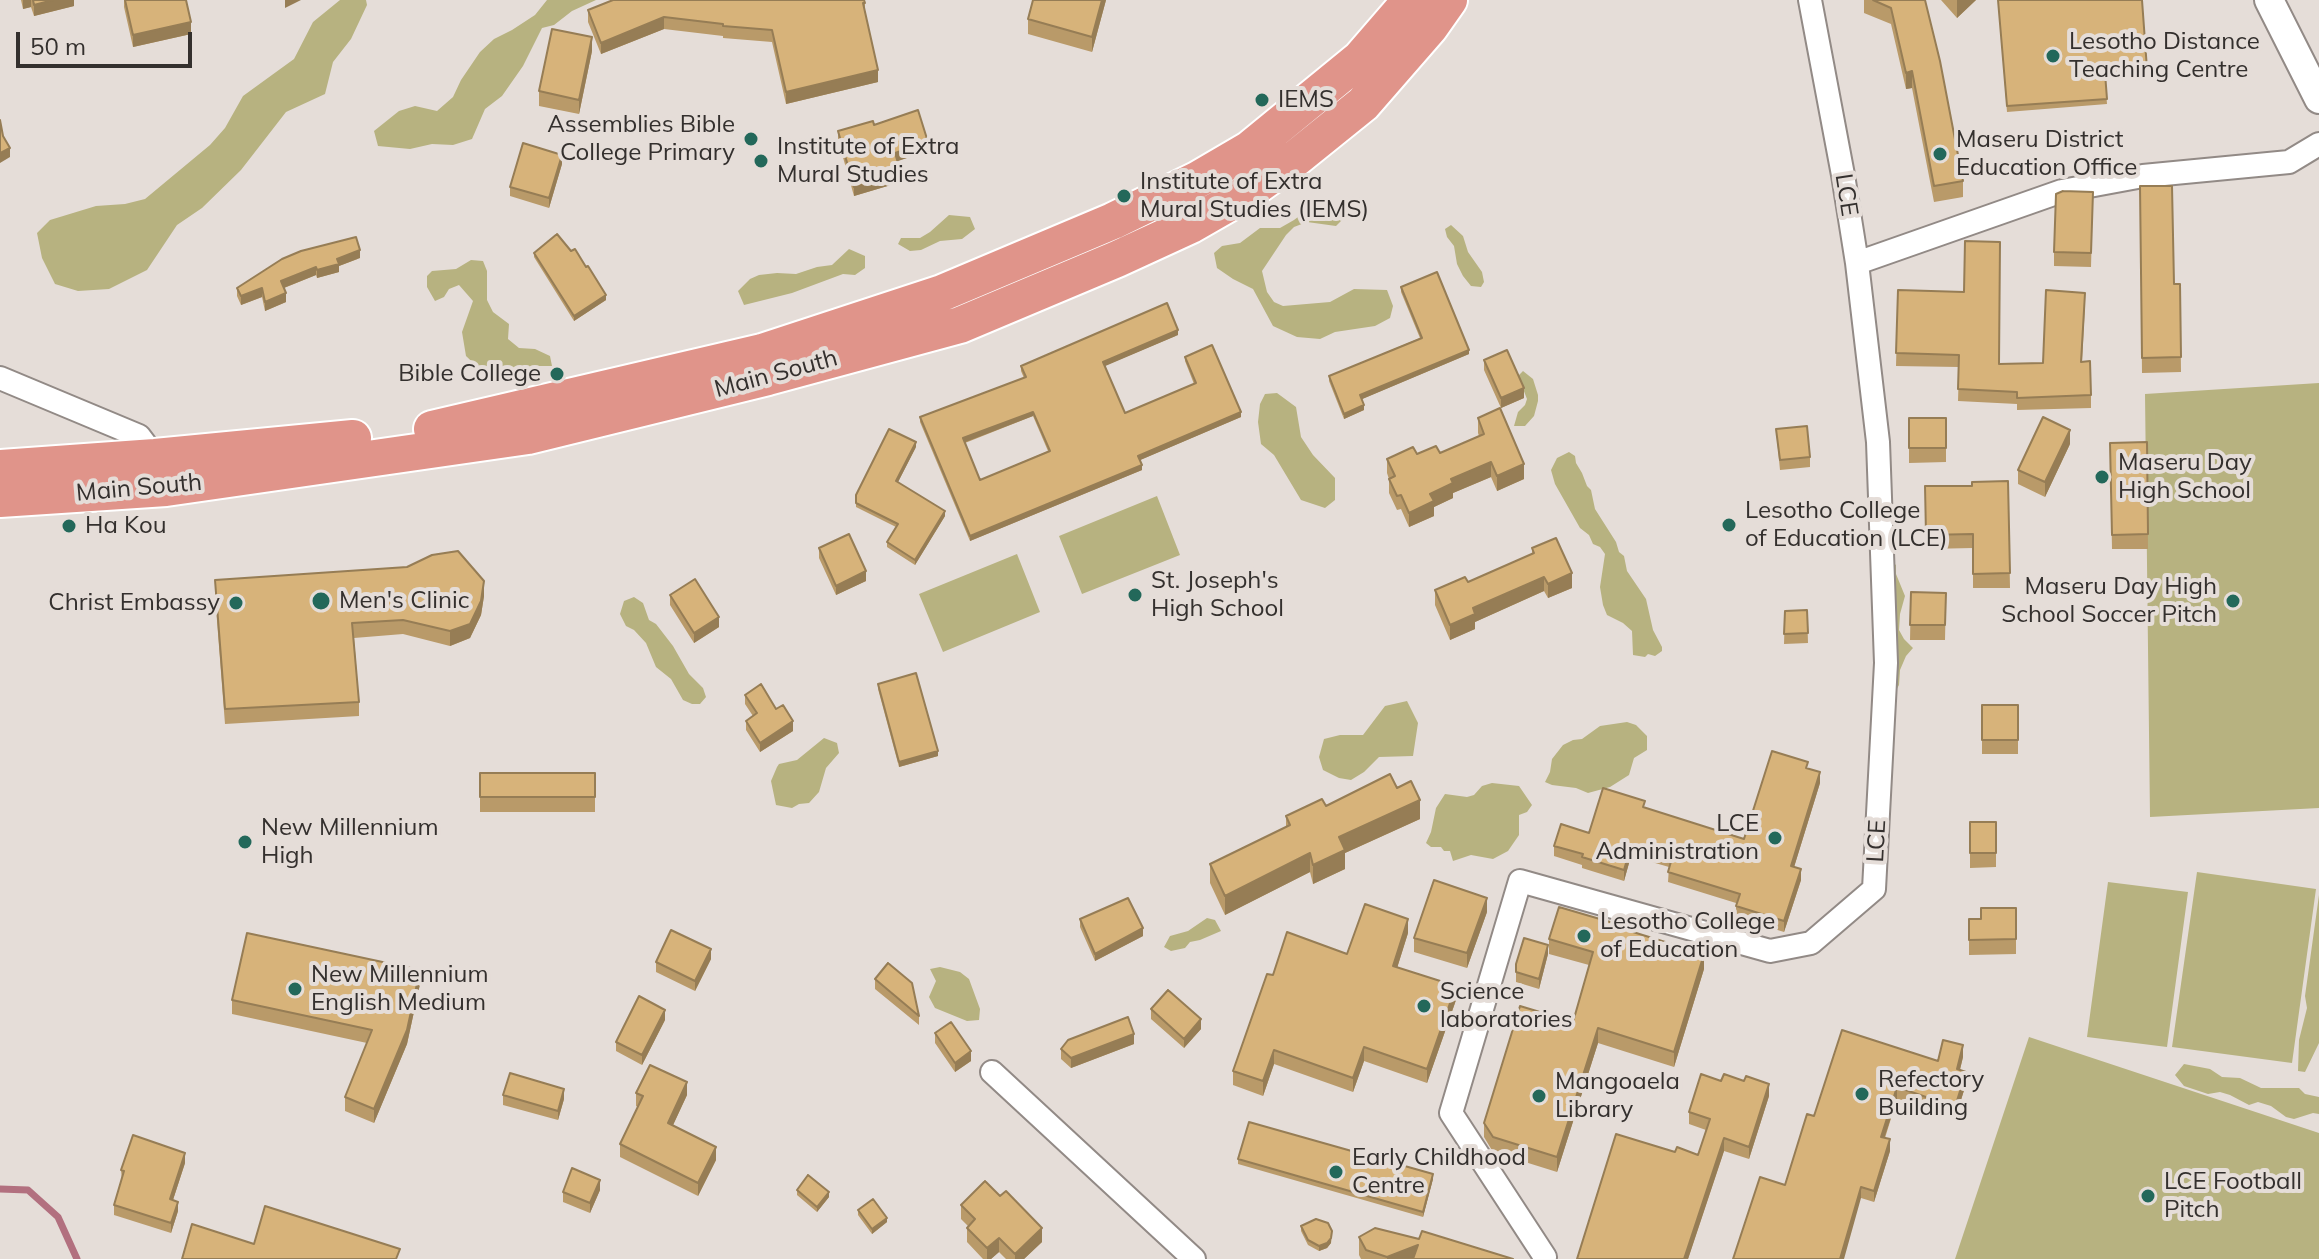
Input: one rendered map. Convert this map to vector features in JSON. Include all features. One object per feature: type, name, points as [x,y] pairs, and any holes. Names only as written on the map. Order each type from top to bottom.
[{"type":"highway","name":"Main South","points":[[0,499],[419,432],[762,352],[942,293],[1113,221],[1197,180],[1250,149],[1360,59],[1411,0]]},
{"type":"highway","name":"Main South","points":[[0,468],[160,473],[528,436],[768,377],[960,325],[1191,225],[1245,194],[1363,104],[1430,27],[1449,0]]},
{"type":"street","name":"LCE","points":[[1545,1257],[1451,1113],[1520,881],[1770,951],[1811,943],[1874,889],[1886,663],[1878,442],[1857,263],[1810,0]]},
{"type":"street","points":[[2269,0],[2319,99]]},
{"type":"street","points":[[1857,263],[2062,191],[2143,176],[2289,162],[2319,144]]},
{"type":"street","points":[[0,378],[139,436],[160,473]]},
{"type":"street","points":[[992,1072],[1194,1259]]},
{"type":"shaded area","points":[[340,0],[366,0],[367,5],[351,39],[333,62],[325,94],[286,112],[241,170],[202,208],[177,225],[147,270],[109,289],[78,291],[55,284],[42,258],[37,233],[50,220],[96,206],[145,199],[210,145],[225,128],[243,96],[294,59],[313,22]]},
{"type":"shaded area","points":[[547,0],[596,0],[572,11],[554,25],[542,28],[523,66],[502,96],[485,109],[472,139],[453,145],[432,144],[410,149],[378,146],[374,131],[399,111],[415,106],[437,111],[453,97],[480,52],[494,39],[535,15]]},
{"type":"shaded area","points":[[1326,202],[1338,207],[1344,218],[1336,226],[1307,222],[1294,227],[1262,271],[1267,292],[1274,302],[1283,306],[1330,302],[1354,289],[1387,290],[1393,306],[1390,318],[1375,326],[1335,332],[1320,339],[1297,337],[1273,326],[1253,289],[1217,268],[1214,253],[1222,246],[1240,243],[1260,228],[1280,228],[1315,204]]},
{"type":"shaded area","points":[[949,215],[970,217],[975,229],[962,239],[940,241],[921,250],[910,251],[898,244],[901,238],[920,238]]},
{"type":"shaded area","points":[[1451,225],[1463,236],[1468,252],[1482,272],[1484,282],[1481,287],[1471,286],[1457,264],[1454,246],[1445,229]]},
{"type":"shaded area","points":[[849,249],[865,256],[865,268],[855,275],[843,274],[792,293],[744,305],[738,291],[750,279],[777,273],[796,274],[832,265]]},
{"type":"shaded area","points":[[471,260],[483,261],[487,271],[487,300],[493,312],[509,324],[508,339],[519,348],[535,349],[550,356],[552,366],[538,366],[492,381],[466,356],[462,332],[473,301],[459,285],[435,301],[427,287],[427,276],[432,271],[456,269]]},
{"type":"shaded area","points":[[1523,371],[1533,379],[1538,401],[1534,416],[1525,426],[1514,426],[1518,412],[1527,399],[1518,376]]},
{"type":"shaded area","name":"Maseru Day High School Soccer Pitch","points":[[2319,383],[2319,808],[2150,817],[2145,394]]},
{"type":"shaded area","points":[[1277,393],[1296,407],[1301,437],[1335,478],[1335,500],[1325,508],[1301,500],[1274,455],[1261,444],[1258,422],[1260,404],[1265,394]]},
{"type":"shaded area","points":[[1569,452],[1575,456],[1591,490],[1595,509],[1624,556],[1627,571],[1646,599],[1653,630],[1662,647],[1662,651],[1655,656],[1633,655],[1632,631],[1607,615],[1600,587],[1605,554],[1580,528],[1555,484],[1551,470],[1557,458]]},
{"type":"shaded area","points":[[1157,496],[1180,555],[1082,594],[1059,536]]},
{"type":"shaded area","points":[[1017,554],[1040,612],[943,652],[919,594]]},
{"type":"shaded area","points":[[1890,561],[1896,565],[1896,574],[1905,596],[1899,630],[1913,648],[1900,670],[1899,685],[1892,698]]},
{"type":"shaded area","points":[[634,597],[643,603],[649,620],[656,624],[689,674],[703,688],[706,697],[700,704],[683,700],[671,679],[656,667],[646,643],[626,626],[620,614],[624,601]]},
{"type":"shaded area","points":[[1407,701],[1418,723],[1413,756],[1379,757],[1351,780],[1323,770],[1319,757],[1324,739],[1363,735],[1385,706]]},
{"type":"shaded area","points":[[1627,722],[1636,725],[1647,736],[1647,750],[1634,758],[1629,775],[1610,787],[1588,793],[1545,782],[1552,759],[1563,745],[1582,739],[1600,726]]},
{"type":"shaded area","points":[[824,738],[837,743],[839,753],[826,768],[819,792],[809,803],[792,808],[776,805],[771,781],[779,764],[797,760]]},
{"type":"shaded area","points":[[1492,783],[1519,786],[1532,805],[1527,812],[1519,815],[1519,835],[1508,851],[1493,859],[1471,855],[1453,861],[1450,851],[1426,843],[1436,808],[1445,794],[1467,797]]},
{"type":"shaded area","points":[[2197,872],[2316,889],[2292,1063],[2172,1047]]},
{"type":"shaded area","points":[[2108,882],[2188,892],[2167,1047],[2087,1037]]},
{"type":"shaded area","points":[[2319,895],[2319,1043],[2305,1072],[2298,1071],[2299,1040],[2307,1008],[2305,996]]},
{"type":"shaded area","points":[[1207,918],[1215,920],[1221,931],[1190,942],[1185,948],[1171,951],[1164,947],[1170,936],[1188,931]]},
{"type":"shaded area","points":[[940,967],[960,972],[969,979],[980,1009],[979,1020],[967,1021],[935,1008],[929,997],[936,981],[930,969]]},
{"type":"shaded area","name":"LCE Football Pitch","points":[[2029,1037],[2319,1133],[2319,1259],[1955,1259]]},
{"type":"shaded area","points":[[2184,1064],[2210,1069],[2222,1077],[2240,1078],[2261,1088],[2299,1088],[2305,1094],[2319,1097],[2319,1114],[2294,1119],[2258,1102],[2249,1105],[2220,1092],[2208,1094],[2184,1086],[2175,1075]]},
{"type":"building","points":[[33,0],[53,0],[34,5]]},
{"type":"building","points":[[125,0],[186,0],[191,22],[133,35]]},
{"type":"building","points":[[613,0],[864,0],[878,70],[786,92],[772,30],[664,17],[601,43],[588,10]]},
{"type":"building","points":[[1033,0],[1102,0],[1092,37],[1028,19]]},
{"type":"building","points":[[1873,0],[1925,0],[1963,181],[1934,186],[1912,71],[1906,73],[1891,8]]},
{"type":"building","name":"Lesotho Distance Teaching Centre","points":[[1998,0],[2142,0],[2147,69],[2105,73],[2107,99],[2007,106]]},
{"type":"building","points":[[552,29],[592,37],[579,100],[539,91]]},
{"type":"building","points":[[918,110],[928,142],[895,153],[901,173],[854,187],[838,131],[873,121],[874,125]]},
{"type":"building","points":[[0,120],[3,136],[10,148],[0,153]]},
{"type":"building","points":[[523,143],[562,155],[549,198],[510,187]]},
{"type":"building","points":[[2140,186],[2172,186],[2174,284],[2180,284],[2181,357],[2142,358]]},
{"type":"building","points":[[2063,191],[2093,192],[2091,253],[2054,252],[2056,194]]},
{"type":"building","points":[[557,234],[571,251],[575,249],[606,295],[574,316],[534,253]]},
{"type":"building","points":[[356,237],[360,250],[337,259],[339,264],[317,270],[316,267],[281,281],[286,293],[265,302],[262,288],[241,296],[237,288],[282,259]]},
{"type":"building","points":[[1965,241],[2000,242],[1999,364],[2043,363],[2046,290],[2085,293],[2081,362],[2090,361],[2091,395],[2017,398],[2017,392],[1958,389],[1959,355],[1896,353],[1898,290],[1964,292]]},
{"type":"building","points":[[1437,272],[1469,350],[1360,395],[1364,405],[1344,414],[1329,376],[1422,338],[1401,287]]},
{"type":"building","points":[[1167,303],[1178,330],[1103,362],[1125,413],[1196,383],[1185,357],[1212,345],[1241,412],[1138,456],[1142,465],[970,536],[920,417],[1026,377],[1021,366]],"holes":[[[1033,412],[1050,451],[980,480],[963,438]]]},
{"type":"building","points":[[1507,350],[1524,388],[1501,398],[1484,360]]},
{"type":"building","points":[[1500,408],[1524,464],[1497,476],[1491,462],[1451,479],[1453,483],[1430,494],[1434,501],[1409,513],[1389,479],[1395,476],[1387,459],[1413,447],[1417,454],[1436,446],[1440,453],[1484,434],[1478,418]]},
{"type":"building","points":[[2043,417],[2070,430],[2045,482],[2018,470]]},
{"type":"building","points":[[1909,418],[1946,418],[1946,448],[1909,448]]},
{"type":"building","points":[[1807,426],[1810,457],[1780,460],[1776,429]]},
{"type":"building","points":[[889,429],[916,442],[896,481],[945,511],[915,560],[887,542],[898,524],[856,503],[856,495]]},
{"type":"building","points":[[2147,442],[2148,534],[2112,535],[2110,443]]},
{"type":"building","points":[[2008,481],[2010,573],[1973,574],[1973,534],[1926,535],[1925,486],[1972,486],[1972,482]]},
{"type":"building","points":[[849,534],[866,571],[836,586],[819,548]]},
{"type":"building","points":[[1556,538],[1572,573],[1548,584],[1544,577],[1473,608],[1475,614],[1450,625],[1435,590],[1465,577],[1468,582],[1534,553],[1532,548]]},
{"type":"building","points":[[458,551],[484,581],[481,601],[470,624],[450,631],[403,620],[352,623],[359,702],[225,709],[215,580],[407,567],[432,555]]},
{"type":"building","points":[[695,579],[719,617],[694,633],[670,595]]},
{"type":"building","points":[[1911,592],[1946,593],[1945,625],[1910,625]]},
{"type":"building","points":[[1807,610],[1808,633],[1784,634],[1785,611]]},
{"type":"building","points":[[916,673],[938,751],[899,762],[878,684]]},
{"type":"building","points":[[761,684],[776,709],[783,705],[793,721],[760,743],[746,721],[757,713],[745,695]]},
{"type":"building","points":[[1982,705],[2018,705],[2018,740],[1982,740]]},
{"type":"building","name":"LCE Administration","points":[[1772,751],[1808,762],[1806,768],[1820,772],[1791,866],[1801,869],[1784,921],[1736,906],[1740,894],[1668,872],[1672,858],[1631,846],[1624,870],[1554,846],[1561,824],[1589,833],[1603,788],[1645,801],[1643,807],[1744,839]]},
{"type":"building","points":[[480,773],[595,773],[595,797],[480,797]]},
{"type":"building","points":[[1390,774],[1397,788],[1411,781],[1420,800],[1339,837],[1345,850],[1313,865],[1310,853],[1225,896],[1210,864],[1290,825],[1286,816],[1322,799],[1326,806]]},
{"type":"building","points":[[1970,822],[1996,822],[1996,853],[1970,853]]},
{"type":"building","points":[[1434,880],[1487,898],[1467,953],[1414,938]]},
{"type":"building","points":[[1128,898],[1143,928],[1095,954],[1080,919]]},
{"type":"building","name":"Science laboratories","points":[[1365,904],[1408,919],[1393,966],[1456,986],[1427,1069],[1364,1047],[1353,1078],[1274,1050],[1263,1081],[1233,1071],[1267,974],[1273,975],[1287,932],[1347,954]]},
{"type":"building","points":[[1559,907],[1704,954],[1674,1052],[1598,1028],[1557,1157],[1493,1137],[1484,1123],[1520,1006],[1573,1022],[1593,952],[1549,939]]},
{"type":"building","points":[[1981,908],[2016,908],[2016,939],[1969,940],[1969,919],[1981,919]]},
{"type":"building","points":[[671,930],[711,949],[695,981],[656,962]]},
{"type":"building","points":[[247,933],[420,970],[407,1030],[374,1109],[345,1097],[372,1030],[232,1000]]},
{"type":"building","points":[[1524,938],[1548,945],[1539,979],[1516,972]]},
{"type":"building","points":[[888,963],[912,983],[919,1016],[875,979]]},
{"type":"building","points":[[1168,990],[1201,1019],[1184,1039],[1151,1009]]},
{"type":"building","points":[[639,996],[665,1010],[642,1055],[616,1042]]},
{"type":"building","points":[[1128,1017],[1134,1034],[1071,1058],[1061,1049],[1068,1040]]},
{"type":"building","points":[[951,1022],[971,1051],[955,1063],[935,1033]]},
{"type":"building","points":[[1842,1030],[1938,1061],[1943,1040],[1963,1045],[1957,1069],[1966,1072],[1955,1107],[1897,1087],[1881,1137],[1890,1139],[1874,1191],[1861,1187],[1840,1259],[1733,1259],[1760,1177],[1785,1185],[1807,1114],[1814,1116]]},
{"type":"building","points":[[650,1065],[687,1082],[668,1123],[716,1147],[698,1183],[620,1144],[643,1096],[636,1093]]},
{"type":"building","points":[[510,1073],[564,1089],[558,1111],[503,1095]]},
{"type":"building","points":[[1701,1074],[1721,1081],[1724,1074],[1744,1081],[1746,1076],[1769,1084],[1749,1147],[1724,1138],[1684,1259],[1577,1259],[1616,1134],[1675,1152],[1677,1147],[1698,1155],[1710,1119],[1689,1112]]},
{"type":"building","name":"Early Childhood Centre","points":[[1249,1122],[1433,1174],[1423,1212],[1238,1159]]},
{"type":"building","points":[[133,1135],[185,1153],[170,1199],[178,1202],[171,1223],[114,1205],[124,1171],[121,1170]]},
{"type":"building","points":[[572,1168],[600,1180],[590,1203],[563,1192]]},
{"type":"building","points":[[808,1175],[829,1192],[817,1207],[797,1190]]},
{"type":"building","points":[[985,1181],[1000,1196],[1006,1191],[1042,1228],[1015,1254],[999,1238],[987,1248],[967,1228],[975,1219],[961,1205]]},
{"type":"building","points":[[873,1199],[887,1218],[872,1229],[858,1210]]},
{"type":"building","points":[[265,1206],[400,1249],[396,1259],[182,1259],[192,1224],[254,1244]]},
{"type":"building","points":[[1316,1219],[1328,1223],[1332,1231],[1327,1243],[1319,1246],[1308,1240],[1301,1226]]},
{"type":"building","points":[[1375,1228],[1419,1239],[1422,1231],[1513,1259],[1413,1259],[1418,1245],[1387,1257],[1366,1250],[1359,1237]]},
{"type":"waterway","points":[[0,1189],[28,1190],[58,1217],[77,1259]]},
{"type":"place","name":"Lesotho Distance Teaching Centre","points":[[2053,56]]},
{"type":"place","name":"IEMS","points":[[1262,100]]},
{"type":"place","name":"Assemblies Bible College Primary","points":[[751,139]]},
{"type":"place","name":"Maseru District Education Office","points":[[1940,154]]},
{"type":"place","name":"Institute of Extra Mural Studies","points":[[761,161]]},
{"type":"place","name":"Institute of Extra Mural Studies (IEMS)","points":[[1124,196]]},
{"type":"place","name":"Bible College","points":[[557,374]]},
{"type":"place","name":"Maseru Day High School","points":[[2102,477]]},
{"type":"place","name":"Lesotho College of Education (LCE)","points":[[1729,525]]},
{"type":"place","name":"Ha Kou","points":[[69,526]]},
{"type":"place","name":"St. Joseph's High School","points":[[1135,595]]},
{"type":"place","name":"Men's Clinic","points":[[321,601]]},
{"type":"place","name":"Maseru Day High School Soccer Pitch","points":[[2233,601]]},
{"type":"place","name":"Christ Embassy","points":[[236,603]]},
{"type":"place","name":"LCE Administration","points":[[1775,838]]},
{"type":"place","name":"New Millennium High","points":[[245,842]]},
{"type":"place","name":"Lesotho College of Education","points":[[1584,936]]},
{"type":"place","name":"New Millennium English Medium","points":[[295,989]]},
{"type":"place","name":"Science laboratories","points":[[1424,1006]]},
{"type":"place","name":"Refectory Building","points":[[1862,1094]]},
{"type":"place","name":"Mangoaela Library","points":[[1539,1096]]},
{"type":"place","name":"Early Childhood Centre","points":[[1336,1172]]},
{"type":"place","name":"LCE Football Pitch","points":[[2148,1196]]}]
